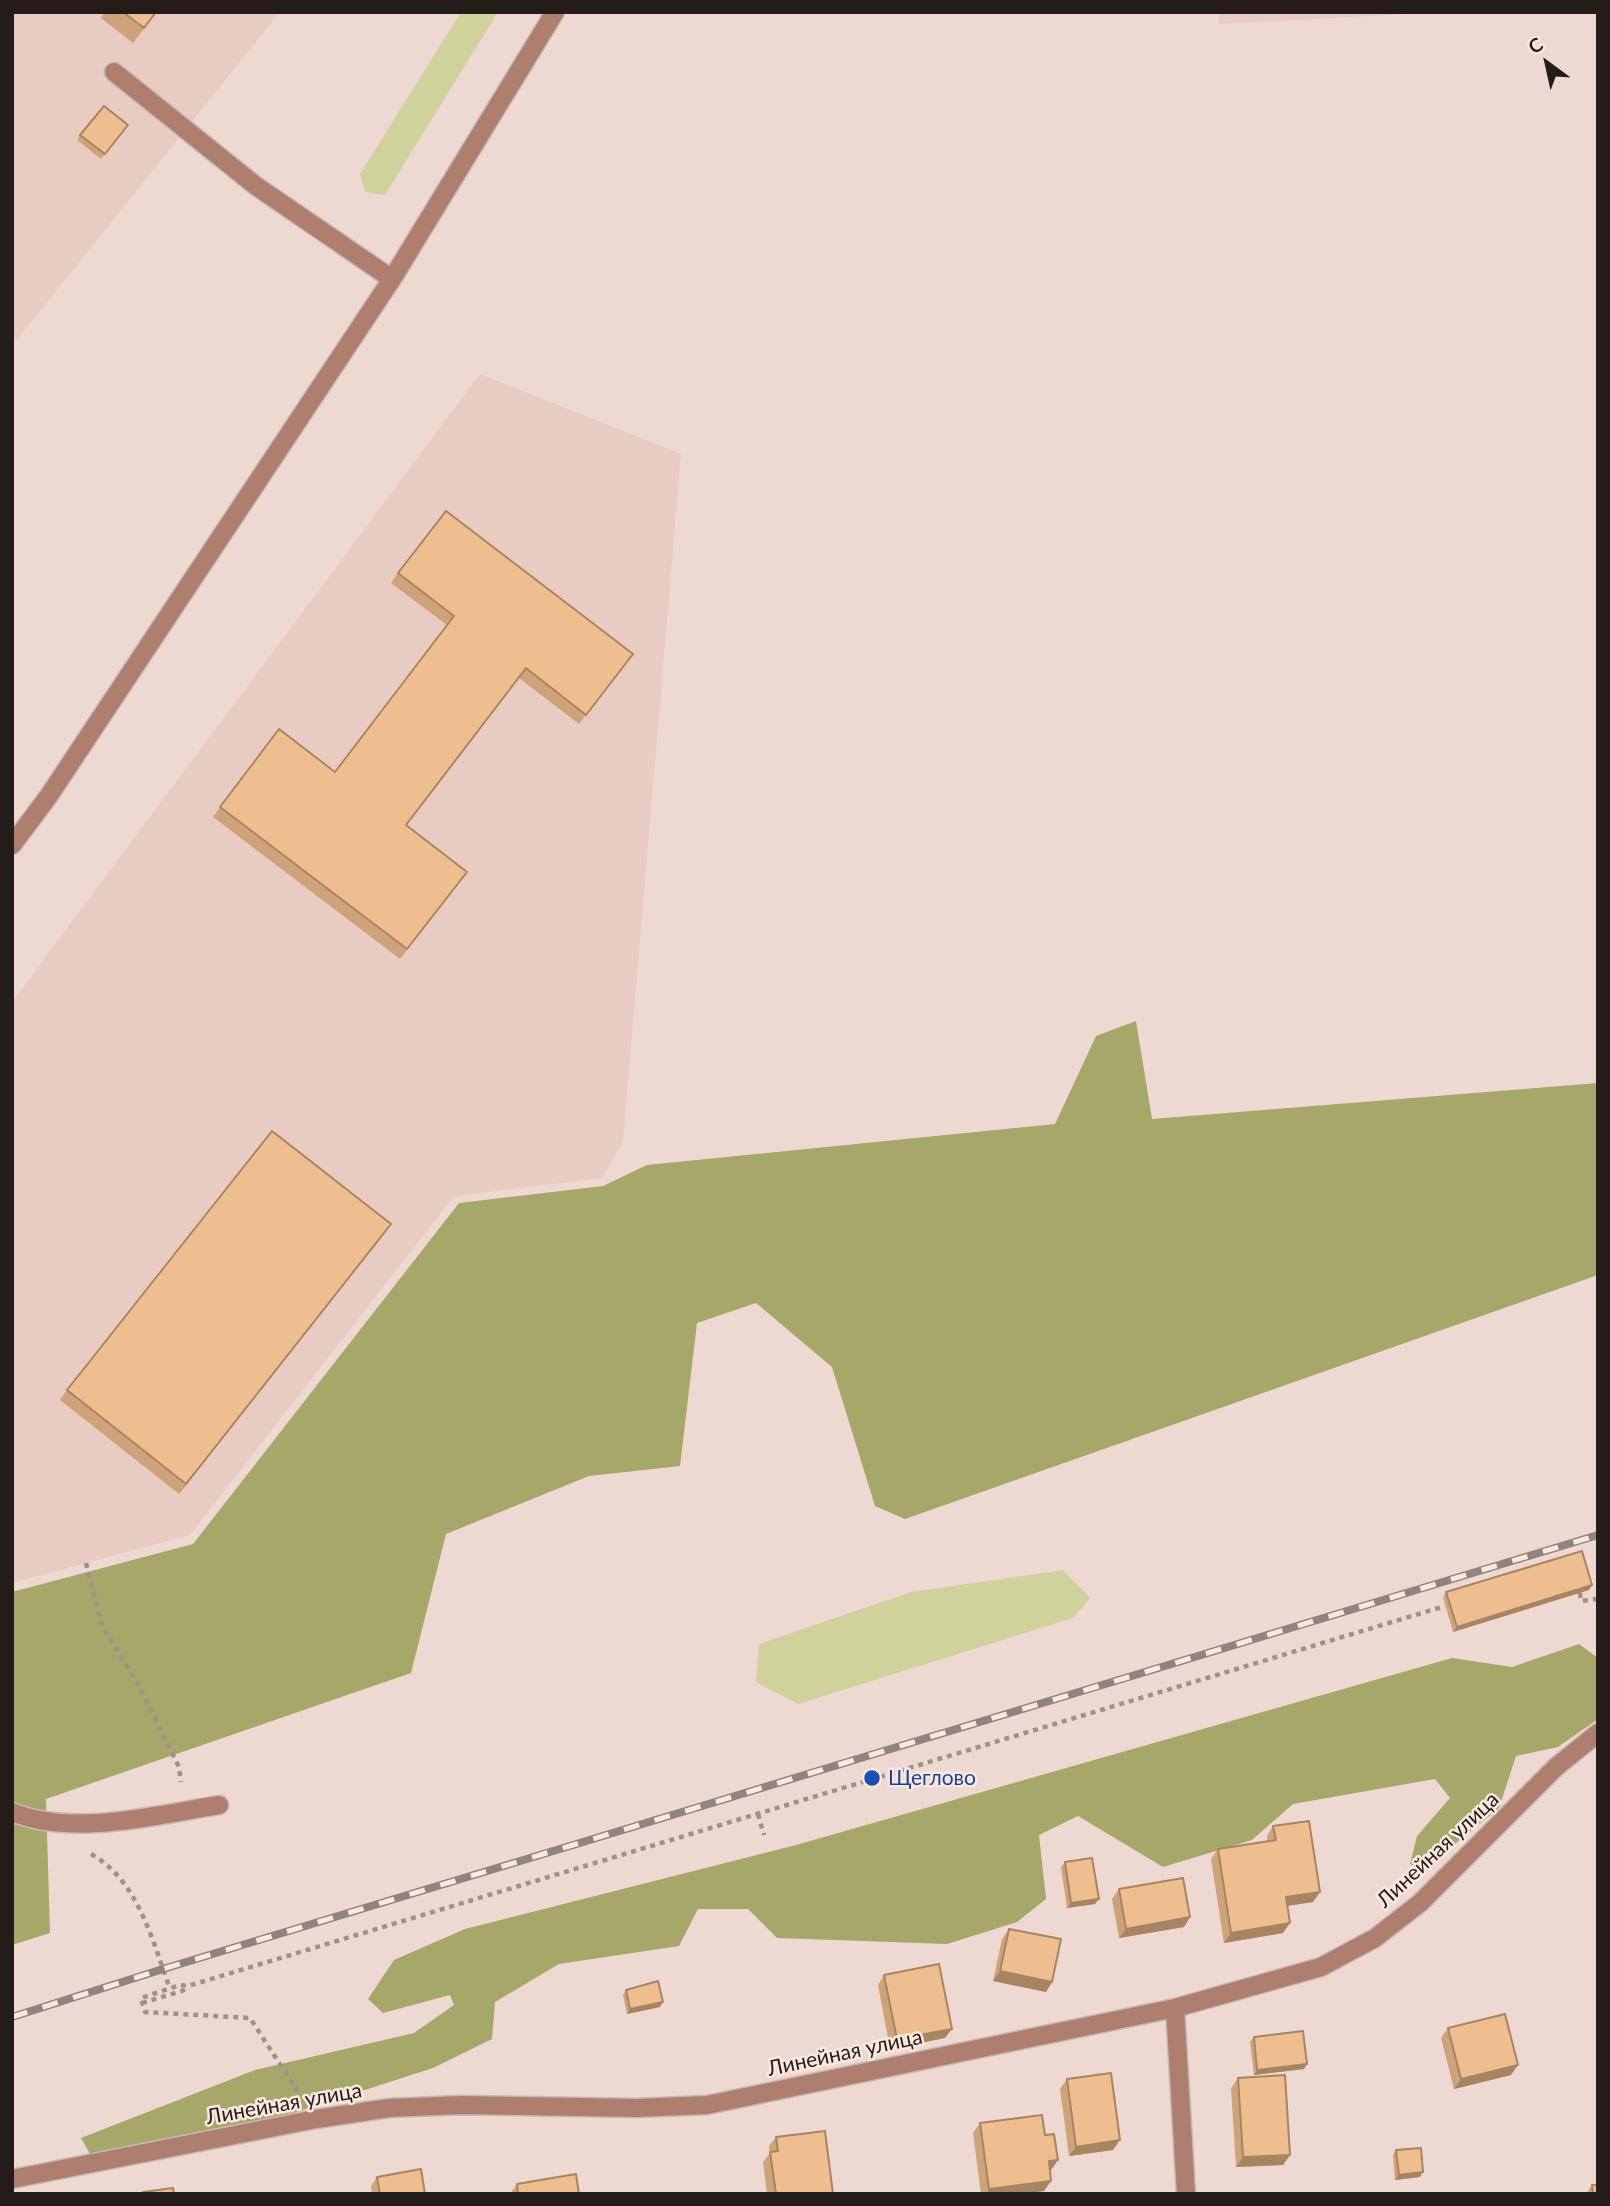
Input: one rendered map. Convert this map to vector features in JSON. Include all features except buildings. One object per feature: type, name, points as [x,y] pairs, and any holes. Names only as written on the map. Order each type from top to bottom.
[{"type":"street","points":[[12,845],[48,797],[392,279],[555,12]]},
{"type":"street","points":[[114,72],[256,186],[392,279]]},
{"type":"street","name":"Линейная улица","points":[[12,2179],[316,2119],[401,2107],[462,2105],[637,2108],[707,2105],[1175,2008],[1321,1967],[1376,1938],[1420,1903],[1556,1768],[1598,1733]]},
{"type":"street","points":[[12,1812],[31,1819],[100,1824],[219,1805]]},
{"type":"street","points":[[1175,2008],[1186,2194]]},
{"type":"path","points":[[86,1563],[102,1626],[137,1682],[179,1767],[185,1810]]},
{"type":"path","points":[[1580,1593],[1581,1601],[1597,1599]]},
{"type":"path","points":[[142,2003],[182,1991],[188,1986],[1446,1606]]},
{"type":"path","points":[[758,1814],[764,1835]]},
{"type":"path","points":[[79,1847],[104,1861],[134,1898],[170,1989]]},
{"type":"path","points":[[188,1986],[180,1985],[141,1998],[145,2012],[250,2018],[316,2119]]},
{"type":"shaded area","points":[[12,12],[280,12],[16,341],[12,331]]},
{"type":"shaded area","points":[[1219,12],[1448,12],[1219,24]]},
{"type":"shaded area","points":[[480,374],[681,454],[623,1141],[602,1178],[454,1196],[190,1535],[12,1583],[12,1002]]},
{"type":"green space","points":[[461,12],[498,12],[385,195],[365,192],[360,174]]},
{"type":"green space","points":[[1136,1021],[1152,1119],[1598,1083],[1598,1275],[905,1519],[875,1506],[832,1367],[756,1303],[697,1323],[680,1466],[589,1476],[446,1534],[411,1673],[46,1799],[50,1933],[12,1945],[12,1592],[193,1544],[459,1203],[603,1186],[647,1165],[1055,1124],[1096,1036]]},
{"type":"green space","points":[[1063,1570],[1090,1598],[1073,1618],[798,1704],[756,1682],[759,1644],[911,1592]]},
{"type":"green space","points":[[1579,1644],[1598,1658],[1598,1719],[1558,1747],[1516,1756],[1499,1808],[1423,1870],[1410,1864],[1417,1836],[1450,1798],[1435,1779],[1293,1804],[1252,1840],[1163,1867],[1078,1816],[1039,1835],[1046,1899],[1017,1922],[947,1944],[777,1938],[748,1909],[698,1909],[679,1946],[559,1964],[495,2002],[492,2039],[433,2068],[200,2143],[94,2161],[81,2138],[255,2070],[414,2033],[454,2005],[450,1995],[383,2013],[368,1999],[394,1960],[465,1929],[796,1845],[1452,1658],[1512,1667]]},
{"type":"railway","points":[[12,2017],[1598,1535]]},
{"type":"place","name":"Щеглово","points":[[872,1778]]}]
